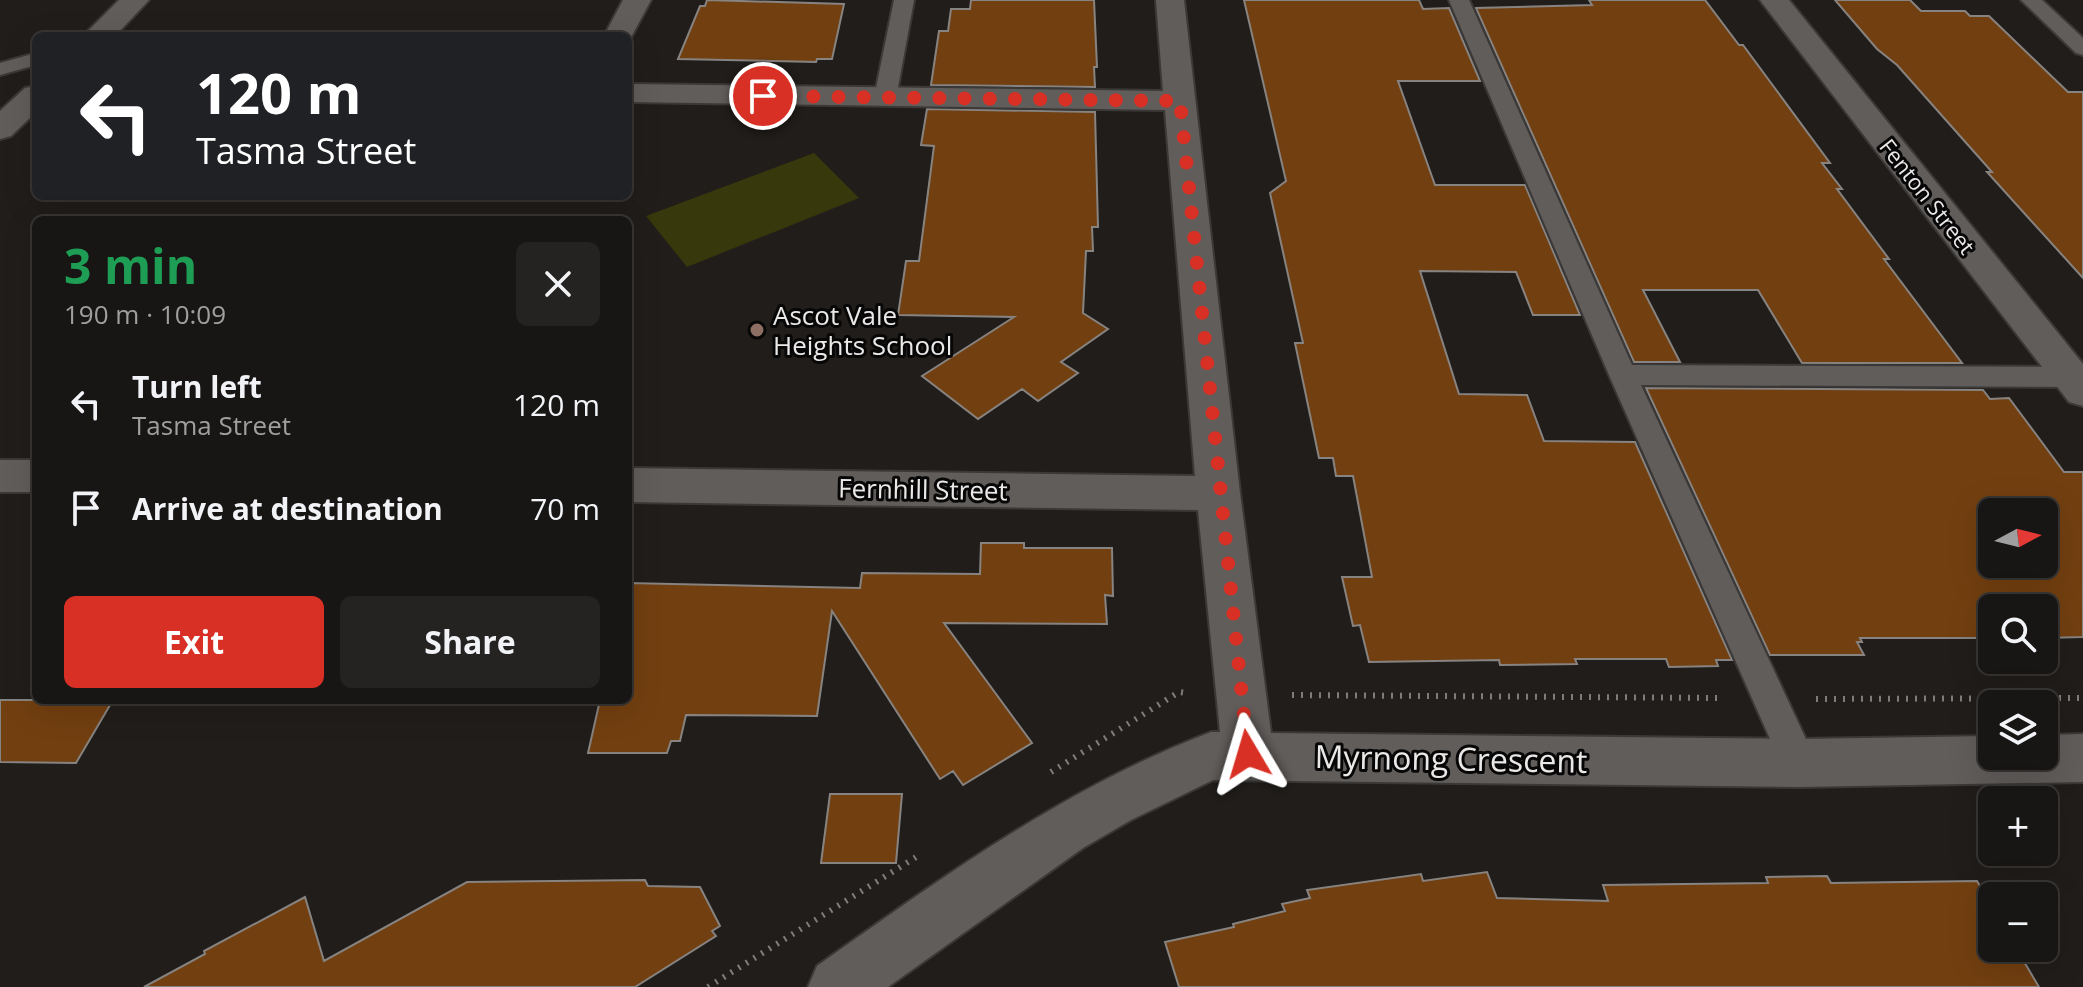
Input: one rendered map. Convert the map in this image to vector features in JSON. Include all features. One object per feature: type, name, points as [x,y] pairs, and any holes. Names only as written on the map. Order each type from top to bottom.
[{"type":"street","points":[[102,32],[135,0]]},
{"type":"street","points":[[621,32],[637,0]]},
{"type":"street","points":[[1170,0],[1218,493],[1248,754]]},
{"type":"street","name":"Fenton Street","points":[[1774,0],[2079,382]]},
{"type":"street","points":[[632,93],[1180,101]]},
{"type":"street","points":[[0,129],[32,99]]},
{"type":"street","points":[[0,476],[32,476]]},
{"type":"street","name":"Fernhill Street","points":[[632,485],[1218,493]]},
{"type":"street","name":"Myrnong Crescent","points":[[838,987],[1035,848],[1162,774],[1211,756],[1248,754],[1415,760],[1799,763],[2083,758]]},
{"type":"lane","points":[[885,98],[904,0]]},
{"type":"lane","points":[[1459,0],[1623,375],[1799,763]]},
{"type":"lane","points":[[2031,0],[2083,49]]},
{"type":"lane","points":[[0,69],[32,60]]},
{"type":"lane","points":[[1623,375],[2079,382]]},
{"type":"shaded area","points":[[814,153],[859,198],[687,267],[646,216]]},
{"type":"building","points":[[707,0],[844,4],[832,59],[817,59],[816,62],[678,59],[700,6],[705,6]]},
{"type":"building","points":[[971,0],[1094,0],[1095,87],[931,85],[939,31],[948,31],[951,9],[970,9]]},
{"type":"building","points":[[1244,0],[1419,0],[1423,9],[1449,8],[1480,81],[1398,81],[1435,185],[1525,185],[1580,315],[1533,315],[1516,272],[1420,271],[1459,394],[1527,395],[1544,441],[1635,442],[1732,660],[1716,660],[1718,666],[1669,667],[1666,659],[1575,659],[1577,664],[1500,665],[1499,660],[1369,662],[1360,625],[1353,626],[1342,577],[1372,577],[1353,476],[1336,476],[1333,458],[1319,458],[1295,343],[1303,343],[1270,193],[1286,181]]},
{"type":"building","points":[[1589,0],[1705,0],[1739,45],[1743,45],[1830,163],[1822,163],[1842,189],[1837,189],[1889,259],[1884,259],[1962,363],[1802,363],[1758,290],[1643,290],[1680,362],[1634,362],[1476,8],[1592,5]]},
{"type":"building","points":[[1835,0],[1910,0],[1921,11],[1965,11],[1970,16],[1989,16],[2068,92],[2083,92],[2083,278],[1987,172],[1992,172],[1897,65],[1877,49]]},
{"type":"building","points":[[927,109],[1095,112],[1098,227],[1092,227],[1093,251],[1086,251],[1083,313],[1108,329],[1061,362],[1078,373],[1038,401],[1022,389],[978,419],[922,376],[1014,317],[898,315],[906,261],[919,261],[934,146],[921,145]]},
{"type":"building","points":[[1646,388],[1983,390],[1990,399],[2009,398],[2064,472],[2083,472],[2083,637],[2058,638],[2058,594],[1978,594],[1978,638],[1860,638],[1862,642],[1857,642],[1864,655],[1770,655]]},
{"type":"building","points":[[981,543],[1024,543],[1024,548],[1112,548],[1113,596],[1105,595],[1107,624],[944,623],[1032,743],[963,785],[953,771],[940,779],[832,611],[817,716],[686,715],[680,741],[671,741],[667,753],[588,753],[599,704],[632,704],[632,583],[860,588],[862,573],[980,574]]},
{"type":"building","points":[[0,700],[32,700],[32,704],[111,704],[76,763],[0,762]]},
{"type":"building","points":[[830,794],[902,794],[896,863],[821,863]]},
{"type":"building","points":[[1487,872],[1497,898],[1608,901],[1603,885],[1768,883],[1766,877],[1827,876],[1831,883],[1977,881],[1978,962],[2024,962],[2039,987],[1179,987],[1165,942],[1234,927],[1233,924],[1285,911],[1282,904],[1310,898],[1307,890],[1421,874],[1423,881]]},
{"type":"building","points":[[645,880],[648,886],[700,887],[720,926],[712,931],[716,936],[635,987],[144,987],[305,897],[324,961],[467,882]]},
{"type":"place","name":"Ascot Vale Heights School","points":[[757,330]]},
{"type":"route","points":[[763,96],[1180,101],[1218,493],[1248,754]]}]
